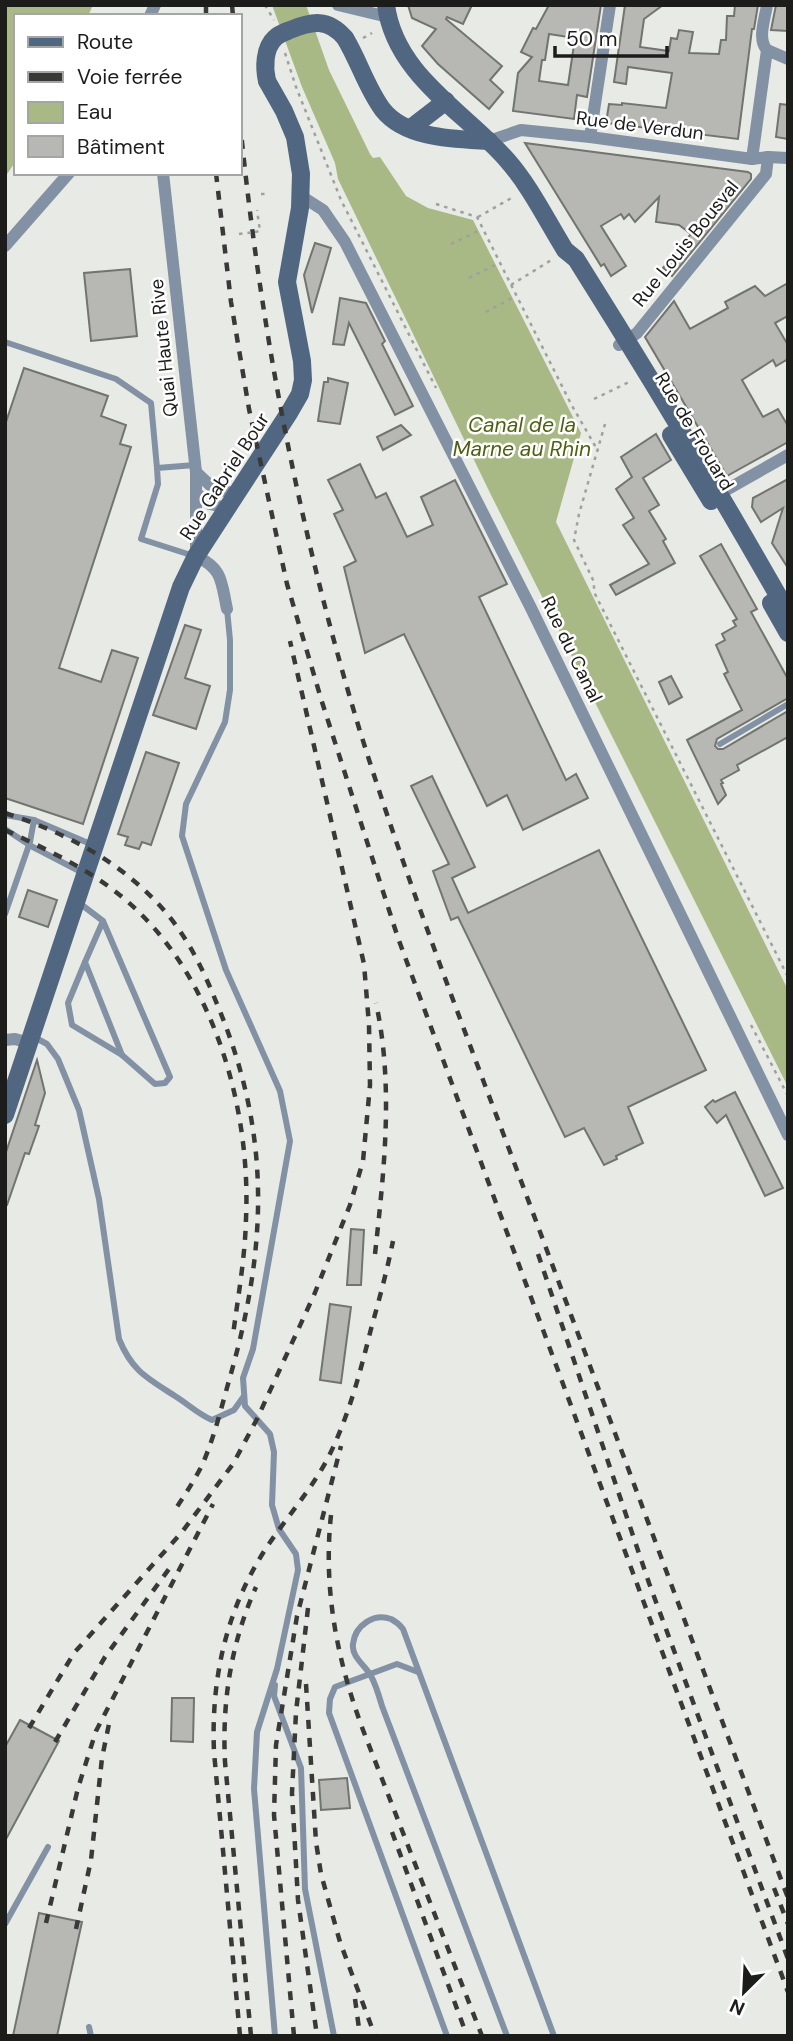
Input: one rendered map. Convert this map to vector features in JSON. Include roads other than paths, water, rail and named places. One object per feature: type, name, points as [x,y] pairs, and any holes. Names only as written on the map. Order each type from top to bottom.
[{"type":"main road","name":"Rue de Frouard","points":[[387,11],[392,33],[405,57],[428,85],[513,167],[559,254],[576,259],[715,496],[788,633]]},
{"type":"main road","name":"Rue Gabriel Bour","points":[[5,1115],[175,604],[196,556],[289,413],[302,388],[302,361],[287,282],[301,174],[295,137],[267,81],[265,71],[272,42],[278,35],[317,21],[353,38],[382,109],[394,120],[411,128]]},
{"type":"main road","points":[[411,128],[446,101]]},
{"type":"main road","points":[[411,128],[444,139],[489,141]]},
{"type":"main road","name":"Rue de Frouard","points":[[623,342],[639,377],[788,613]]},
{"type":"street","points":[[338,5],[387,11]]},
{"type":"street","points":[[590,137],[610,5]]},
{"type":"street","points":[[767,5],[763,45],[788,59]]},
{"type":"street","points":[[752,159],[768,50]]},
{"type":"street","name":"Rue de Verdun","points":[[489,141],[521,130],[752,159],[788,158]]},
{"type":"street","name":"Rue Louis Bousval","points":[[623,342],[637,333],[766,174],[768,157]]},
{"type":"street","points":[[5,246],[67,175]]},
{"type":"street","name":"Quai Haute Rive","points":[[163,175],[196,469],[196,556]]},
{"type":"street","name":"Rue du Canal","points":[[300,196],[323,209],[345,242],[530,606],[788,1135]]},
{"type":"street","points":[[715,496],[788,455]]},
{"type":"street","points":[[196,469],[213,488],[231,501]]},
{"type":"street","points":[[196,493],[211,504],[231,501]]},
{"type":"street","points":[[196,556],[210,563],[220,573],[227,608]]},
{"type":"street","points":[[5,1040],[31,1040]]},
{"type":"lane","points":[[5,342],[116,379],[151,403],[158,484],[141,539],[196,556]]},
{"type":"lane","points":[[157,468],[196,469]]},
{"type":"lane","points":[[227,608],[230,690],[225,722],[187,804],[182,836],[226,970],[280,1091],[290,1141],[253,1349],[243,1378],[245,1406],[270,1434],[274,1452],[272,1504],[279,1530],[296,1554],[298,1570],[276,1670],[257,1732],[254,1789],[275,2036]]},
{"type":"lane","points":[[720,744],[788,704]]},
{"type":"lane","points":[[5,815],[34,820],[94,846]]},
{"type":"lane","points":[[5,914],[29,844],[34,820]]},
{"type":"lane","points":[[5,829],[85,874]]},
{"type":"lane","points":[[76,901],[103,921],[170,1077],[165,1083],[155,1084],[122,1055],[72,1025],[68,1003],[103,921]]},
{"type":"lane","points":[[85,962],[122,1055]]},
{"type":"lane","points":[[31,1040],[47,1044],[58,1059],[79,1110],[99,1199],[119,1339],[127,1358],[151,1383],[177,1397],[201,1416],[212,1420],[234,1410],[244,1396]]},
{"type":"lane","points":[[508,2036],[371,1675],[354,1652],[353,1644],[360,1627],[371,1618],[383,1616],[398,1622],[403,1629],[554,2036]]},
{"type":"lane","points":[[419,1672],[397,1664],[371,1675],[346,1681],[335,1687],[330,1699],[329,1713],[447,2036]]},
{"type":"lane","points":[[276,1670],[274,1696],[301,1768],[305,1889],[334,2036]]},
{"type":"lane","points":[[5,1924],[48,1847]]},
{"type":"lane","points":[[89,2027],[91,2036]]},
{"type":"water","points":[[5,5],[93,5],[89,14],[14,14],[14,164],[5,177]]},
{"type":"water","name":"Canal de la Marne au Rhin","points":[[272,5],[306,5],[329,70],[370,154],[373,158],[380,157],[406,196],[428,208],[473,220],[581,433],[556,522],[788,990],[788,1087],[491,495],[338,179],[335,163],[302,87]]},
{"type":"railway","points":[[206,5],[206,14]]},
{"type":"railway","points":[[232,5],[233,14]]},
{"type":"railway","points":[[242,141],[259,275],[284,428],[318,579],[359,728],[443,972],[788,1898]]},
{"type":"railway","points":[[216,175],[231,302],[249,409],[287,584],[322,702],[398,938],[788,1992]]},
{"type":"railway","points":[[29,1728],[74,1653],[182,1532],[233,1464],[257,1419],[314,1295],[350,1205],[363,1161],[370,1085],[364,964],[290,641]]},
{"type":"railway","points":[[5,813],[49,829],[90,850],[128,876],[162,908],[187,941],[206,978],[235,1052],[247,1098],[255,1144],[258,1189],[252,1281],[243,1328],[211,1442],[200,1469],[173,1513]]},
{"type":"railway","points":[[5,830],[85,871],[128,902],[158,933],[183,968],[204,1006],[221,1047],[234,1090],[246,1177],[244,1248],[233,1335]]},
{"type":"railway","points":[[375,1254],[386,1128],[385,1066],[376,1003]]},
{"type":"railway","points":[[240,2036],[214,1752],[218,1674],[230,1624],[250,1576],[271,1541],[322,1469],[342,1425],[363,1362],[393,1241]]},
{"type":"railway","points":[[538,1254],[649,1583],[788,1959]]},
{"type":"railway","points":[[294,2036],[274,1815],[276,1745],[297,1616],[341,1446]]},
{"type":"railway","points":[[46,1923],[78,1788],[96,1731],[213,1504]]},
{"type":"railway","points":[[331,1515],[331,1597],[346,1677],[363,1730],[482,2036]]},
{"type":"railway","points":[[55,1742],[105,1657],[174,1562]]},
{"type":"railway","points":[[251,2036],[224,1739],[234,1651],[256,1587]]},
{"type":"railway","points":[[308,1608],[296,1712],[292,1793],[298,1900],[317,2036]]},
{"type":"railway","points":[[306,1684],[316,1842],[321,1874],[340,1942],[375,2036]]},
{"type":"railway","points":[[76,1929],[91,1860],[102,1758],[110,1719]]},
{"type":"railway","points":[[392,1832],[467,2036]]},
{"type":"railway","points":[[774,1888],[788,1924]]},
{"type":"railway","points":[[355,1999],[360,2036]]}]
